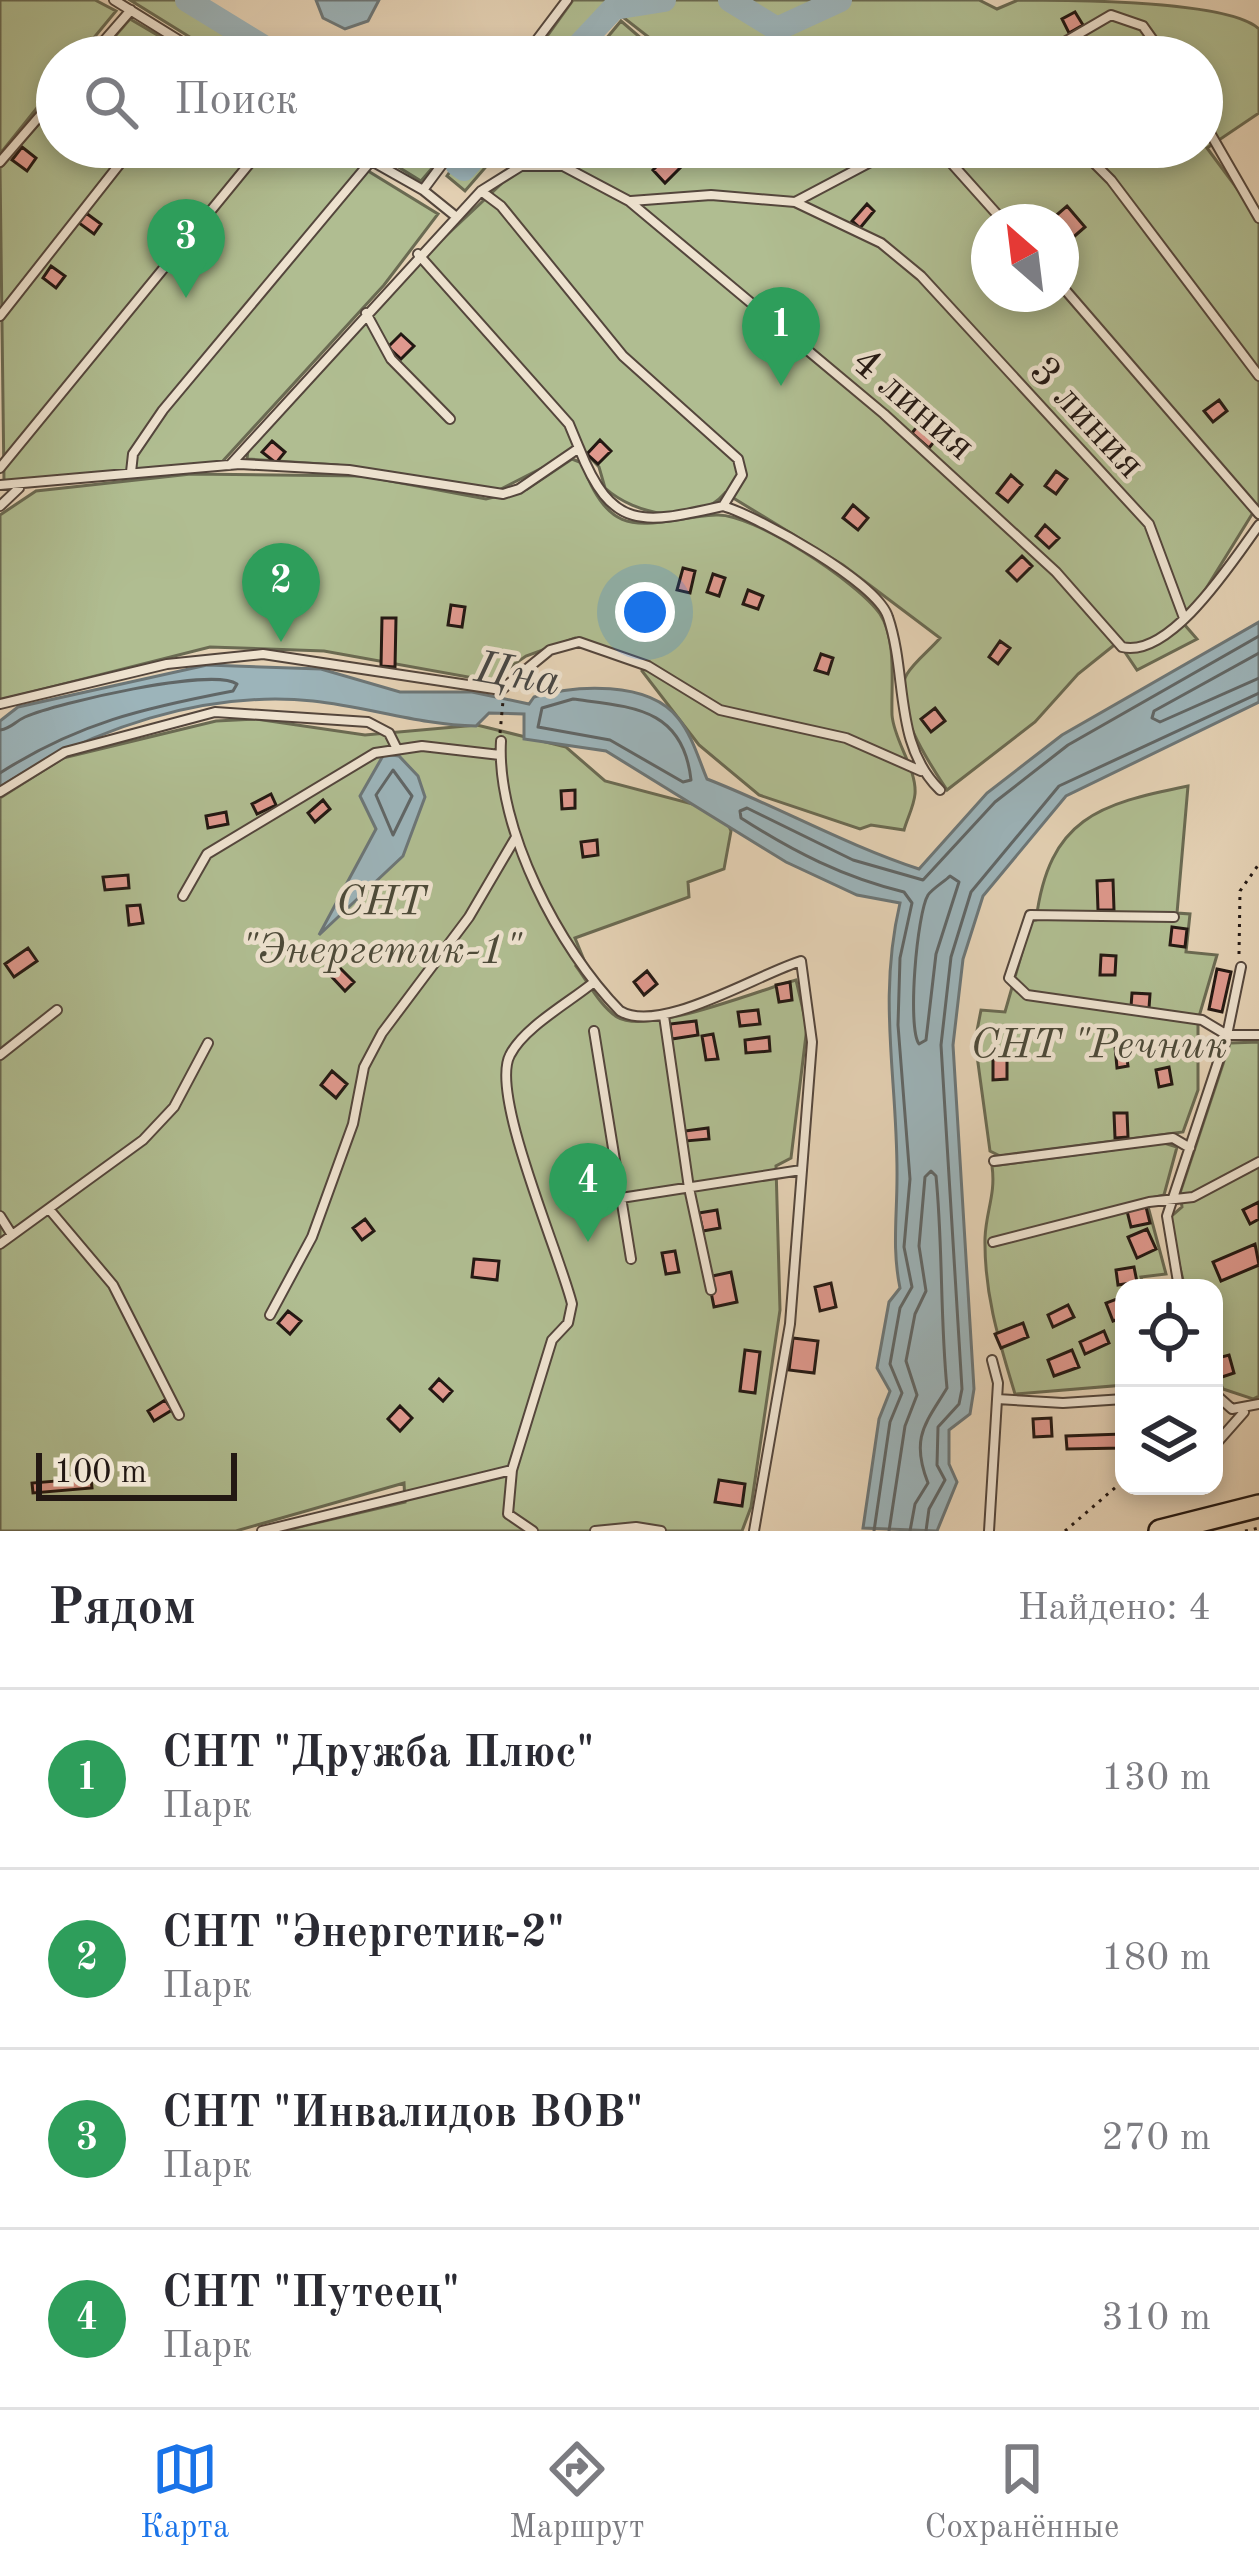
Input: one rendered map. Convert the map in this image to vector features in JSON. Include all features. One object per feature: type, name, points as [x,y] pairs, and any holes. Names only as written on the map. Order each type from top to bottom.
[{"type":"main road","points":[[1160,1531],[1259,1506]]},
{"type":"lane","points":[[114,0],[172,36]]},
{"type":"lane","points":[[540,36],[567,0]]},
{"type":"lane","points":[[108,36],[130,10]]},
{"type":"lane","points":[[1075,36],[1111,15],[1143,26],[1150,36]]},
{"type":"lane","points":[[0,163],[36,121]]},
{"type":"lane","points":[[1223,155],[1259,218]]},
{"type":"lane","points":[[0,316],[116,168]]},
{"type":"lane","points":[[0,468],[246,168]]},
{"type":"lane","points":[[131,472],[133,454],[163,410],[364,168]]},
{"type":"lane","points":[[385,168],[454,215]]},
{"type":"lane","points":[[423,190],[439,168]]},
{"type":"lane","name":"4 линия","points":[[230,465],[454,215],[481,190],[521,168]]},
{"type":"lane","name":"4 линия","points":[[567,168],[629,202],[966,485],[1056,572],[1113,641],[1140,647],[1184,618]]},
{"type":"lane","points":[[629,202],[711,195],[795,202],[859,168]]},
{"type":"lane","points":[[956,168],[988,204]]},
{"type":"lane","points":[[1099,168],[1259,376]]},
{"type":"lane","points":[[481,190],[501,206],[623,356],[738,459],[742,475],[723,506]]},
{"type":"lane","name":"3 линия","points":[[795,202],[881,243],[922,276],[1149,524],[1184,618]]},
{"type":"lane","points":[[418,254],[568,424],[596,490],[622,512],[672,517],[723,506],[752,514],[859,585],[887,611],[900,665],[902,710],[921,771]]},
{"type":"lane","points":[[1079,306],[1259,514]]},
{"type":"lane","points":[[366,313],[391,359],[450,419]]},
{"type":"lane","points":[[0,485],[20,487],[230,465],[349,470],[491,495],[519,489],[579,448]]},
{"type":"lane","points":[[0,506],[20,487]]},
{"type":"lane","points":[[1184,618],[1259,525]]},
{"type":"lane","points":[[0,704],[166,664],[263,654],[501,690],[550,650],[579,641],[648,666],[720,710],[846,738],[921,771],[940,790]]},
{"type":"lane","points":[[0,792],[65,752],[215,712],[368,722],[389,733],[397,749]]},
{"type":"lane","points":[[501,741],[502,796],[516,837],[555,920],[594,982],[624,1015],[664,1016],[800,961],[812,1025],[790,1324],[754,1531]]},
{"type":"lane","points":[[183,896],[207,854],[375,753],[422,746],[500,754]]},
{"type":"lane","points":[[270,1315],[312,1237],[353,1124],[364,1066],[394,1015],[470,916],[516,837]]},
{"type":"lane","points":[[1174,917],[1030,915],[1009,978],[1027,995],[1202,1020],[1226,1035],[1259,1035]]},
{"type":"lane","points":[[1177,1279],[1166,1230],[1171,1200],[1226,1035],[1240,968]]},
{"type":"lane","points":[[533,1531],[508,1514],[512,1471],[552,1340],[568,1323],[572,1304],[516,1131],[505,1073],[512,1049],[594,982]]},
{"type":"lane","points":[[0,1055],[57,1010]]},
{"type":"lane","points":[[664,1016],[689,1188],[711,1290]]},
{"type":"lane","points":[[594,1031],[632,1259]]},
{"type":"lane","points":[[0,1244],[143,1140],[174,1107],[208,1043]]},
{"type":"lane","points":[[994,1161],[1173,1138],[1190,1148]]},
{"type":"lane","points":[[993,1242],[1204,1192],[1259,1162]]},
{"type":"lane","points":[[621,1198],[800,1170]]},
{"type":"lane","points":[[49,1209],[113,1285],[179,1415]]},
{"type":"lane","points":[[0,1216],[13,1234]]},
{"type":"lane","points":[[989,1531],[997,1399],[992,1360]]},
{"type":"lane","points":[[997,1399],[1063,1403],[1115,1400]]},
{"type":"lane","points":[[1223,1401],[1245,1411]]},
{"type":"lane","points":[[1223,1436],[1245,1411],[1259,1404]]},
{"type":"lane","points":[[262,1531],[512,1471]]},
{"type":"lane","points":[[595,1531],[636,1527],[661,1531]]},
{"type":"path","points":[[501,741],[503,700]]},
{"type":"path","points":[[1240,968],[1240,891],[1259,864]]},
{"type":"path","points":[[1065,1531],[1115,1488]]},
{"type":"path","points":[[1246,1531],[1259,1528]]},
{"type":"green space","points":[[0,0],[95,0],[116,11],[95,36],[36,36],[36,109],[0,154]]},
{"type":"green space","points":[[130,0],[200,0],[258,36],[188,36]]},
{"type":"green space","points":[[573,0],[979,0],[997,9],[1018,0],[1183,7],[1242,19],[1259,29],[1259,113],[1223,137],[1223,36],[647,36],[619,14],[600,36],[547,36]]},
{"type":"green space","points":[[130,19],[159,36],[115,36]]},
{"type":"green space","points":[[621,21],[638,36],[608,36]]},
{"type":"green space","points":[[36,127],[36,168],[363,168],[438,214],[384,285],[221,463],[4,481],[0,168]]},
{"type":"green space","points":[[400,168],[432,168],[421,181]]},
{"type":"green space","points":[[453,168],[485,168],[465,191],[447,176]]},
{"type":"green space","points":[[512,168],[1222,168],[1259,218],[1259,503],[1184,624],[1197,639],[1137,670],[1118,642],[1078,674],[1035,722],[947,790],[914,734],[903,701],[907,674],[940,638],[843,565],[725,493],[698,511],[648,511],[605,488],[599,467],[581,448],[499,490],[337,465],[247,459],[248,450],[418,262],[501,184]]},
{"type":"green space","points":[[572,459],[582,463],[606,508],[620,518],[652,523],[733,517],[804,552],[851,585],[880,614],[889,637],[894,725],[915,784],[904,830],[871,825],[860,829],[759,795],[699,745],[642,671],[646,665],[575,638],[526,656],[490,681],[324,651],[210,647],[0,700],[0,515],[36,491],[191,474],[364,476],[486,499],[527,489]]},
{"type":"green space","name":"СНТ \"Энергетик-1\"","points":[[256,719],[365,735],[477,725],[566,747],[605,781],[723,812],[731,831],[724,869],[688,882],[689,897],[575,938],[584,960],[576,966],[611,1012],[632,1021],[677,1016],[796,980],[807,1027],[791,1158],[776,1166],[780,1310],[751,1507],[742,1531],[282,1531],[405,1502],[404,1483],[236,1531],[0,1531],[0,798],[63,758],[216,721]]},
{"type":"green space","name":"СНТ \"Речник","points":[[1188,786],[1177,913],[1190,914],[1186,952],[1217,955],[1198,1020],[1198,1090],[1183,1132],[1000,1156],[990,1151],[975,1041],[981,1010],[1005,1012],[1053,859],[1066,838],[1104,809]]},
{"type":"green space","name":"СНТ \"Речник","points":[[1259,1042],[1259,1396],[1253,1399],[1223,1389],[1223,1279],[1183,1279],[1168,1219],[1182,1207],[1180,1193],[1230,1043]]},
{"type":"green space","name":"СНТ \"Речник","points":[[1164,1143],[1177,1147],[1164,1195],[1146,1199],[1166,1274],[1115,1279],[1115,1386],[1015,1394],[987,1279],[985,1238],[992,1166]]},
{"type":"water","points":[[316,0],[379,0],[368,21],[345,29],[323,18]]},
{"type":"water","points":[[1259,622],[1259,702],[1066,796],[983,896],[963,959],[953,1045],[974,1389],[970,1414],[949,1430],[949,1464],[957,1482],[937,1531],[863,1528],[879,1419],[890,1391],[877,1368],[889,1302],[900,1288],[889,1008],[900,903],[857,895],[786,862],[606,751],[524,739],[524,714],[489,713],[476,726],[313,701],[231,702],[190,708],[110,731],[0,787],[0,721],[18,707],[207,665],[321,669],[400,692],[472,692],[529,704],[534,697],[551,693],[610,689],[649,697],[678,718],[707,779],[919,869],[987,793],[1062,735]]},
{"type":"water","points":[[384,754],[399,756],[418,776],[425,797],[403,856],[319,935],[376,829],[360,796]]},
{"type":"building","points":[[1075,12],[1083,25],[1069,33],[1062,19]]},
{"type":"building","points":[[22,147],[36,158],[27,171],[12,160]]},
{"type":"building","points":[[655,168],[680,168],[665,183]]},
{"type":"building","points":[[867,204],[874,211],[860,228],[852,221]]},
{"type":"building","points":[[86,213],[101,224],[94,234],[79,223]]},
{"type":"building","points":[[51,266],[65,276],[56,288],[43,278]]},
{"type":"building","points":[[401,334],[414,346],[401,359],[388,347]]},
{"type":"building","points":[[1219,400],[1227,411],[1213,422],[1204,411]]},
{"type":"building","points":[[922,420],[940,434],[929,448],[912,433]]},
{"type":"building","points":[[600,440],[611,451],[598,464],[587,454]]},
{"type":"building","points":[[272,441],[285,452],[276,463],[262,452]]},
{"type":"building","points":[[1056,471],[1067,479],[1056,494],[1045,486]]},
{"type":"building","points":[[1011,475],[1022,485],[1008,502],[997,493]]},
{"type":"building","points":[[853,505],[868,518],[858,530],[843,518]]},
{"type":"building","points":[[1045,525],[1059,538],[1049,548],[1036,536]]},
{"type":"building","points":[[1022,556],[1032,566],[1017,581],[1007,571]]},
{"type":"building","points":[[683,568],[695,571],[690,593],[677,590]]},
{"type":"building","points":[[713,574],[725,578],[719,596],[707,592]]},
{"type":"building","points":[[748,590],[763,596],[758,609],[743,604]]},
{"type":"building","points":[[451,605],[465,607],[462,627],[448,625]]},
{"type":"building","points":[[382,618],[396,618],[395,667],[381,666]]},
{"type":"building","points":[[1000,641],[1010,648],[998,664],[989,657]]},
{"type":"building","points":[[821,654],[833,658],[828,674],[815,670]]},
{"type":"building","points":[[935,708],[945,721],[931,732],[921,719]]},
{"type":"building","points":[[575,790],[575,808],[562,809],[561,791]]},
{"type":"building","points":[[271,794],[276,805],[257,814],[252,804]]},
{"type":"building","points":[[323,800],[330,809],[315,822],[308,813]]},
{"type":"building","points":[[226,812],[228,824],[208,828],[206,816]]},
{"type":"building","points":[[597,840],[598,855],[583,857],[581,842]]},
{"type":"building","points":[[128,875],[129,888],[105,890],[103,877]]},
{"type":"building","points":[[1113,880],[1114,910],[1098,910],[1097,881]]},
{"type":"building","points":[[140,905],[143,923],[129,925],[127,906]]},
{"type":"building","points":[[1172,927],[1187,929],[1185,947],[1170,945]]},
{"type":"building","points":[[28,948],[37,961],[14,977],[5,964]]},
{"type":"building","points":[[1101,955],[1116,956],[1115,975],[1100,975]]},
{"type":"building","points":[[341,969],[354,982],[345,991],[332,977]]},
{"type":"building","points":[[1217,969],[1231,972],[1222,1012],[1209,1009]]},
{"type":"building","points":[[647,971],[657,984],[644,995],[634,982]]},
{"type":"building","points":[[790,982],[792,1000],[779,1002],[776,985]]},
{"type":"building","points":[[1132,993],[1150,994],[1149,1008],[1131,1007]]},
{"type":"building","points":[[758,1010],[760,1024],[740,1026],[738,1012]]},
{"type":"building","points":[[696,1021],[698,1035],[672,1039],[670,1024]]},
{"type":"building","points":[[713,1034],[718,1059],[706,1060],[702,1036]]},
{"type":"building","points":[[769,1037],[770,1051],[746,1053],[745,1040]]},
{"type":"building","points":[[1125,1045],[1128,1066],[1117,1068],[1115,1046]]},
{"type":"building","points":[[993,1058],[1007,1058],[1007,1079],[993,1080]]},
{"type":"building","points":[[1169,1067],[1172,1084],[1159,1087],[1156,1070]]},
{"type":"building","points":[[332,1071],[347,1084],[336,1098],[321,1085]]},
{"type":"building","points":[[1114,1113],[1127,1113],[1128,1137],[1115,1138]]},
{"type":"building","points":[[708,1128],[709,1139],[686,1141],[685,1131]]},
{"type":"building","points":[[1259,1202],[1259,1219],[1250,1224],[1243,1210]]},
{"type":"building","points":[[1146,1207],[1150,1223],[1131,1227],[1127,1211]]},
{"type":"building","points":[[717,1210],[720,1228],[703,1231],[699,1213]]},
{"type":"building","points":[[365,1219],[374,1231],[362,1240],[353,1228]]},
{"type":"building","points":[[1147,1229],[1156,1249],[1137,1258],[1128,1237]]},
{"type":"building","points":[[1255,1244],[1259,1265],[1223,1280],[1213,1262]]},
{"type":"building","points":[[675,1251],[679,1272],[666,1274],[662,1253]]},
{"type":"building","points":[[474,1259],[499,1261],[497,1280],[472,1277]]},
{"type":"building","points":[[1134,1267],[1136,1279],[1117,1279],[1116,1270]]},
{"type":"building","points":[[731,1272],[737,1302],[714,1307],[708,1277]]},
{"type":"building","points":[[831,1283],[836,1307],[820,1311],[815,1287]]},
{"type":"building","points":[[1115,1300],[1115,1320],[1113,1321],[1106,1303]]},
{"type":"building","points":[[1068,1305],[1074,1317],[1053,1327],[1048,1315]]},
{"type":"building","points":[[288,1311],[301,1321],[290,1334],[278,1323]]},
{"type":"building","points":[[1023,1323],[1028,1337],[1001,1348],[995,1334]]},
{"type":"building","points":[[1104,1331],[1109,1343],[1085,1354],[1080,1342]]},
{"type":"building","points":[[793,1338],[818,1341],[814,1373],[789,1370]]},
{"type":"building","points":[[745,1350],[760,1352],[755,1393],[740,1391]]},
{"type":"building","points":[[1072,1350],[1079,1367],[1054,1376],[1048,1360]]},
{"type":"building","points":[[1229,1355],[1234,1373],[1223,1377],[1223,1357]]},
{"type":"building","points":[[439,1379],[452,1391],[443,1401],[430,1389]]},
{"type":"building","points":[[165,1400],[172,1410],[154,1421],[148,1411]]},
{"type":"building","points":[[400,1406],[412,1418],[400,1431],[388,1419]]},
{"type":"building","points":[[1051,1418],[1052,1436],[1034,1437],[1033,1419]]},
{"type":"building","points":[[1115,1434],[1115,1448],[1067,1449],[1066,1436]]},
{"type":"building","points":[[91,1478],[92,1488],[33,1493],[32,1483]]},
{"type":"building","points":[[719,1480],[745,1484],[742,1506],[715,1502]]},
{"type":"waterway","points":[[187,0],[246,36]]},
{"type":"waterway","points":[[588,36],[614,8],[664,0]]},
{"type":"waterway","points":[[730,0],[777,29],[840,0]]},
{"type":"place","name":"СНТ \"Инвалидов ВОВ\"","points":[[186,298]]},
{"type":"place","name":"СНТ \"Дружба Плюс\"","points":[[781,386]]},
{"type":"place","name":"СНТ \"Энергетик-2\"","points":[[281,642]]},
{"type":"place","name":"СНТ \"Путеец\"","points":[[588,1242]]},
{"type":"water label","name":"Цна","points":[[518,672]]}]
